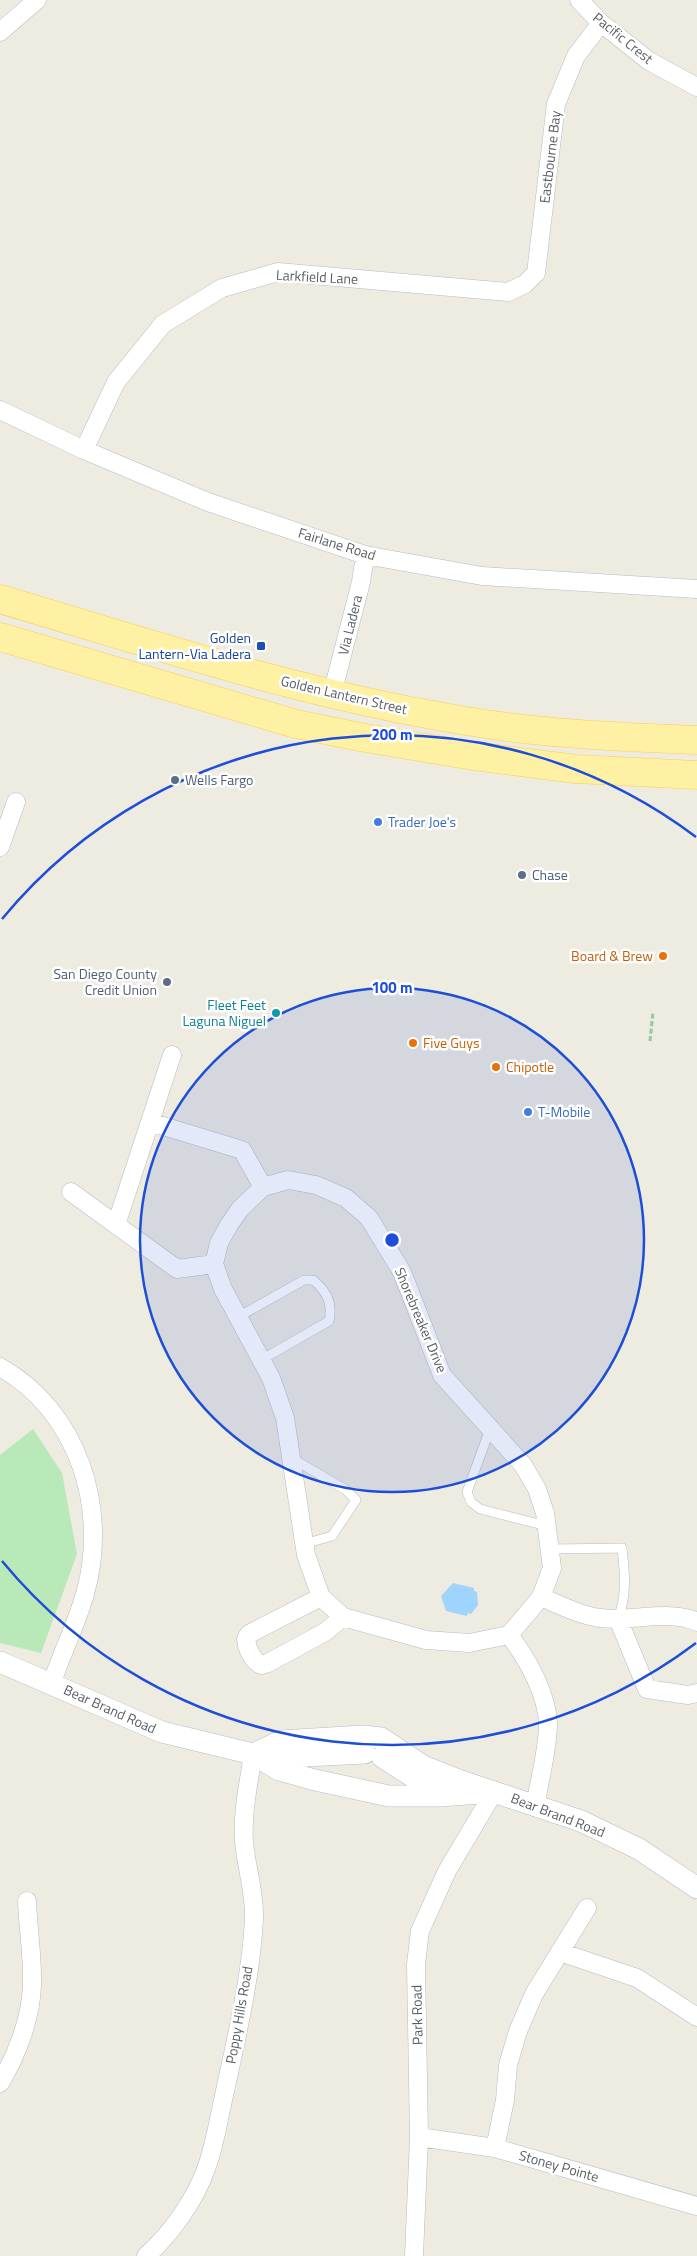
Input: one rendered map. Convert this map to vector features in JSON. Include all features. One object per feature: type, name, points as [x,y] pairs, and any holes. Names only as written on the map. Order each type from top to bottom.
[{"type":"main road","name":"Golden Lantern Street","points":[[0,599],[332,694],[449,718],[507,727],[697,740]]},
{"type":"main road","points":[[0,637],[296,724],[360,737],[474,756],[576,769],[697,775]]},
{"type":"street","points":[[0,32],[37,0]]},
{"type":"street","name":"Pacific Crest","points":[[579,0],[601,23],[649,61],[697,87]]},
{"type":"street","name":"Eastbourne Bay","points":[[536,273],[556,104],[576,56],[601,23]]},
{"type":"street","name":"Larkfield Lane","points":[[84,450],[116,382],[163,324],[222,288],[278,272],[508,292],[525,284],[536,273]]},
{"type":"street","name":"Fairlane Road","points":[[0,410],[84,450],[208,502],[365,555],[482,576],[697,589]]},
{"type":"street","name":"Via Ladera","points":[[332,694],[361,582],[365,555]]},
{"type":"street","points":[[0,847],[16,802]]},
{"type":"street","points":[[116,1225],[172,1055]]},
{"type":"street","points":[[150,1122],[242,1150],[263,1187]]},
{"type":"street","name":"Shorebreaker Drive","points":[[214,1264],[218,1243],[229,1224],[240,1209],[263,1187],[288,1180],[316,1185],[346,1198],[369,1218],[402,1272],[442,1375],[523,1465],[537,1489],[548,1526],[552,1568],[541,1597],[509,1635]]},
{"type":"street","points":[[71,1192],[177,1269],[214,1264],[223,1289],[271,1378],[285,1418],[293,1459],[306,1555],[321,1597],[343,1617],[426,1640],[470,1643],[509,1635],[528,1660],[542,1697],[548,1724],[545,1758],[534,1806]]},
{"type":"street","points":[[0,1368],[32,1392],[56,1417],[81,1462],[92,1503],[94,1546],[86,1590],[52,1683]]},
{"type":"street","points":[[321,1597],[249,1634],[246,1644],[255,1661],[261,1665],[268,1664],[325,1632],[343,1617]]},
{"type":"street","points":[[541,1597],[584,1614],[618,1619],[683,1617],[697,1622]]},
{"type":"street","points":[[618,1619],[647,1689],[688,1695],[697,1693]]},
{"type":"street","name":"Bear Brand Road","points":[[0,1662],[52,1683],[132,1721],[162,1732],[253,1754],[279,1770],[389,1796],[440,1796],[494,1792]]},
{"type":"street","name":"Bear Brand Road","points":[[253,1754],[281,1742],[363,1751],[373,1735],[381,1738],[423,1766],[461,1782],[581,1821],[639,1849],[697,1888]]},
{"type":"street","points":[[349,1788],[363,1751],[418,1780],[461,1782]]},
{"type":"street","name":"Poppy Hills Road","points":[[146,2256],[161,2241],[181,2213],[206,2169],[233,2055],[246,1981],[254,1919],[253,1890],[244,1841],[244,1820],[253,1754]]},
{"type":"street","name":"Park Road","points":[[414,2256],[419,2137],[416,1964],[420,1931],[447,1871],[494,1792]]},
{"type":"street","points":[[0,2083],[27,2020],[32,1986],[27,1901]]},
{"type":"street","points":[[495,2148],[505,2100],[508,2065],[518,2031],[534,1994],[587,1908]]},
{"type":"street","points":[[560,1952],[637,1978],[697,2018]]},
{"type":"street","name":"Stoney Pointe","points":[[419,2137],[495,2148],[697,2206]]},
{"type":"lane","points":[[238,1316],[304,1280],[313,1280],[321,1286],[330,1303],[329,1321],[261,1360]]},
{"type":"lane","points":[[491,1428],[466,1492],[472,1502],[480,1509],[548,1526]]},
{"type":"lane","points":[[293,1459],[346,1490],[356,1500],[332,1536],[304,1544]]},
{"type":"lane","points":[[551,1549],[622,1548],[626,1588],[624,1604],[618,1619]]},
{"type":"path","points":[[650,1042],[652,1012]]},
{"type":"green space","points":[[33,1429],[62,1473],[77,1554],[41,1653],[0,1643],[0,1455]]},
{"type":"water","points":[[453,1583],[474,1588],[474,1591],[477,1592],[478,1605],[467,1616],[446,1611],[441,1596]]},
{"type":"place","name":"Golden Lantern-Via Ladera","points":[[261,646]]},
{"type":"place","name":"Wells Fargo","points":[[175,780]]},
{"type":"place","name":"Trader Joe's","points":[[378,822]]},
{"type":"place","name":"Chase","points":[[522,875]]},
{"type":"place","name":"Board & Brew","points":[[663,956]]},
{"type":"place","name":"San Diego County Credit Union","points":[[167,982]]},
{"type":"place","name":"Fleet Feet Laguna Niguel","points":[[276,1013]]},
{"type":"place","name":"Five Guys","points":[[413,1043]]},
{"type":"place","name":"Chipotle","points":[[496,1067]]},
{"type":"place","name":"T-Mobile","points":[[528,1112]]}]
